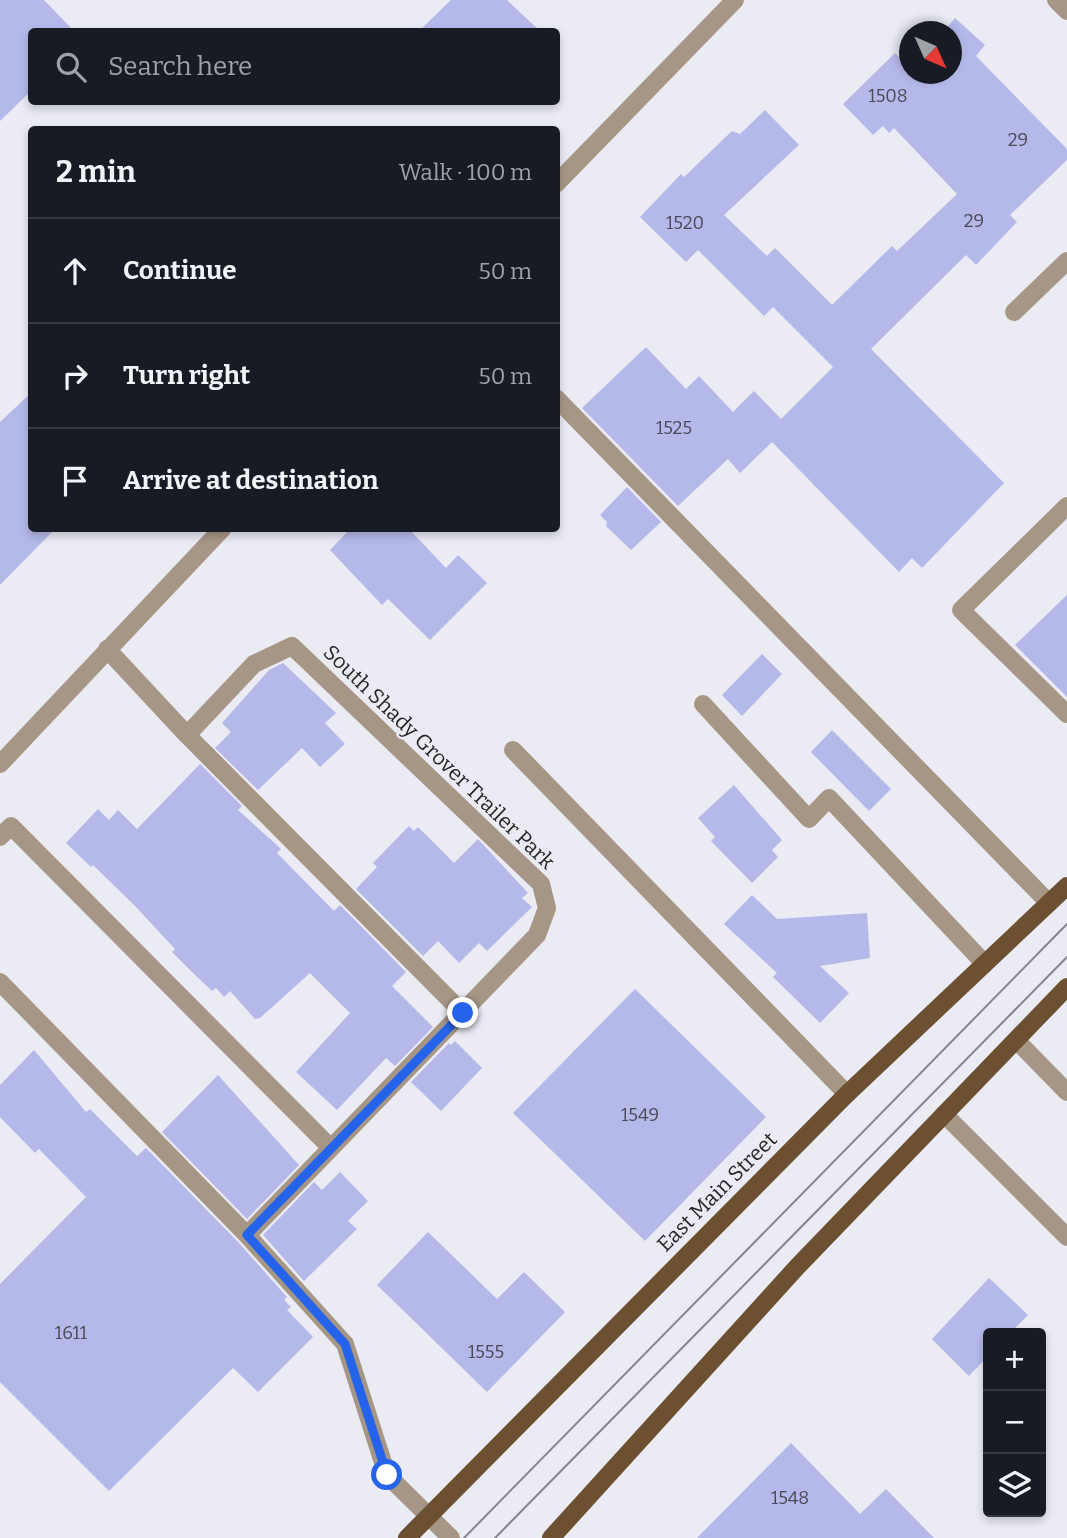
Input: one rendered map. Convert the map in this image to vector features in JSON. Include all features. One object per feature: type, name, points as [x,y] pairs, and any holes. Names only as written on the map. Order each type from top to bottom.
[{"type":"main road","name":"East Main Street","points":[[407,1538],[847,1094],[1067,886]]},
{"type":"main road","points":[[551,1538],[797,1267],[1067,987]]},
{"type":"street","points":[[560,180],[735,0]]},
{"type":"street","points":[[1056,0],[1067,11]]},
{"type":"street","points":[[1014,312],[1067,261]]},
{"type":"street","points":[[560,402],[1049,903]]},
{"type":"street","points":[[1067,506],[961,610],[1067,714]]},
{"type":"street","points":[[0,764],[219,532]]},
{"type":"street","name":"South Shady Grover Trailer Park","points":[[187,735],[254,664],[292,646],[541,884],[547,908],[537,935],[247,1235]]},
{"type":"street","points":[[107,649],[187,735],[463,1013]]},
{"type":"street","points":[[703,704],[809,820],[829,798],[984,962]]},
{"type":"street","points":[[513,750],[847,1094]]},
{"type":"street","points":[[4,826],[331,1148]]},
{"type":"street","points":[[0,982],[247,1235],[345,1344],[387,1475],[452,1538]]},
{"type":"street","points":[[1016,1040],[1067,1091]]},
{"type":"street","points":[[944,1114],[1067,1237]]},
{"type":"building","points":[[0,0],[44,0],[71,28],[28,28],[28,94],[0,121]]},
{"type":"building","points":[[451,0],[507,0],[537,28],[422,28]]},
{"type":"building","points":[[962,24],[985,45],[976,56],[1067,149],[1067,160],[1010,215],[1017,222],[976,265],[966,255],[871,349],[1004,483],[922,568],[912,558],[899,572],[772,442],[740,473],[728,459],[678,506],[582,408],[646,347],[686,389],[699,376],[733,412],[754,391],[781,419],[833,367],[773,307],[764,316],[698,250],[686,262],[640,217],[681,174],[684,177],[732,131],[740,134],[765,110],[799,145],[724,215],[767,256],[775,248],[832,305],[892,246],[897,251],[957,194],[894,128],[889,133],[883,126],[873,135],[843,104],[895,53],[899,57],[899,84],[962,84]]},
{"type":"building","points":[[28,396],[28,532],[52,532],[0,585],[0,422]]},
{"type":"building","points":[[627,487],[661,522],[631,550],[606,526],[607,522],[600,515]]},
{"type":"building","points":[[347,532],[412,532],[446,568],[458,555],[487,583],[430,640],[388,599],[382,605],[330,550]]},
{"type":"building","points":[[1067,595],[1067,697],[1015,645]]},
{"type":"building","points":[[762,654],[782,674],[742,716],[722,695]]},
{"type":"building","points":[[283,663],[336,713],[325,723],[345,744],[320,767],[302,748],[258,790],[215,748],[231,732],[222,723],[269,670]]},
{"type":"building","points":[[832,730],[891,789],[869,811],[811,752]]},
{"type":"building","points":[[200,764],[242,806],[238,810],[281,849],[277,853],[334,911],[340,905],[406,972],[392,986],[433,1027],[395,1066],[386,1058],[337,1110],[296,1072],[350,1013],[310,973],[260,1018],[255,1019],[230,991],[224,997],[216,988],[212,991],[172,952],[175,949],[135,906],[66,843],[98,809],[109,820],[118,810],[137,829]]},
{"type":"building","points":[[734,785],[782,840],[772,850],[778,857],[752,883],[711,841],[715,837],[698,818]]},
{"type":"building","points":[[409,826],[414,831],[418,827],[454,863],[478,839],[528,893],[522,898],[532,907],[487,951],[479,943],[459,963],[438,941],[423,956],[356,889],[377,867],[373,863]]},
{"type":"building","points":[[752,895],[777,919],[867,913],[870,958],[820,966],[849,993],[820,1023],[773,977],[777,973],[724,924]]},
{"type":"building","points":[[635,989],[766,1117],[645,1241],[513,1113]]},
{"type":"building","points":[[455,1041],[482,1068],[441,1111],[411,1082],[449,1043],[451,1045]]},
{"type":"building","points":[[34,1050],[86,1112],[90,1109],[137,1156],[146,1148],[239,1243],[287,1297],[284,1300],[291,1307],[287,1310],[313,1337],[258,1392],[233,1368],[109,1491],[0,1382],[0,1284],[86,1197],[39,1149],[35,1153],[0,1117],[0,1085]]},
{"type":"building","points":[[218,1075],[299,1165],[247,1219],[162,1132]]},
{"type":"building","points":[[340,1172],[368,1201],[348,1221],[357,1229],[304,1281],[263,1235],[314,1182],[322,1190]]},
{"type":"building","points":[[428,1232],[497,1299],[524,1272],[565,1312],[487,1392],[377,1285]]},
{"type":"building","points":[[989,1278],[1028,1315],[1015,1328],[983,1328],[983,1361],[969,1376],[932,1339]]},
{"type":"building","points":[[791,1443],[860,1514],[886,1489],[934,1538],[697,1538]]},
{"type":"tram line","points":[[464,1538],[1067,924]]},
{"type":"tram line","points":[[495,1538],[1067,957]]},
{"type":"route","points":[[387,1475],[345,1344],[247,1235],[463,1013]]}]
